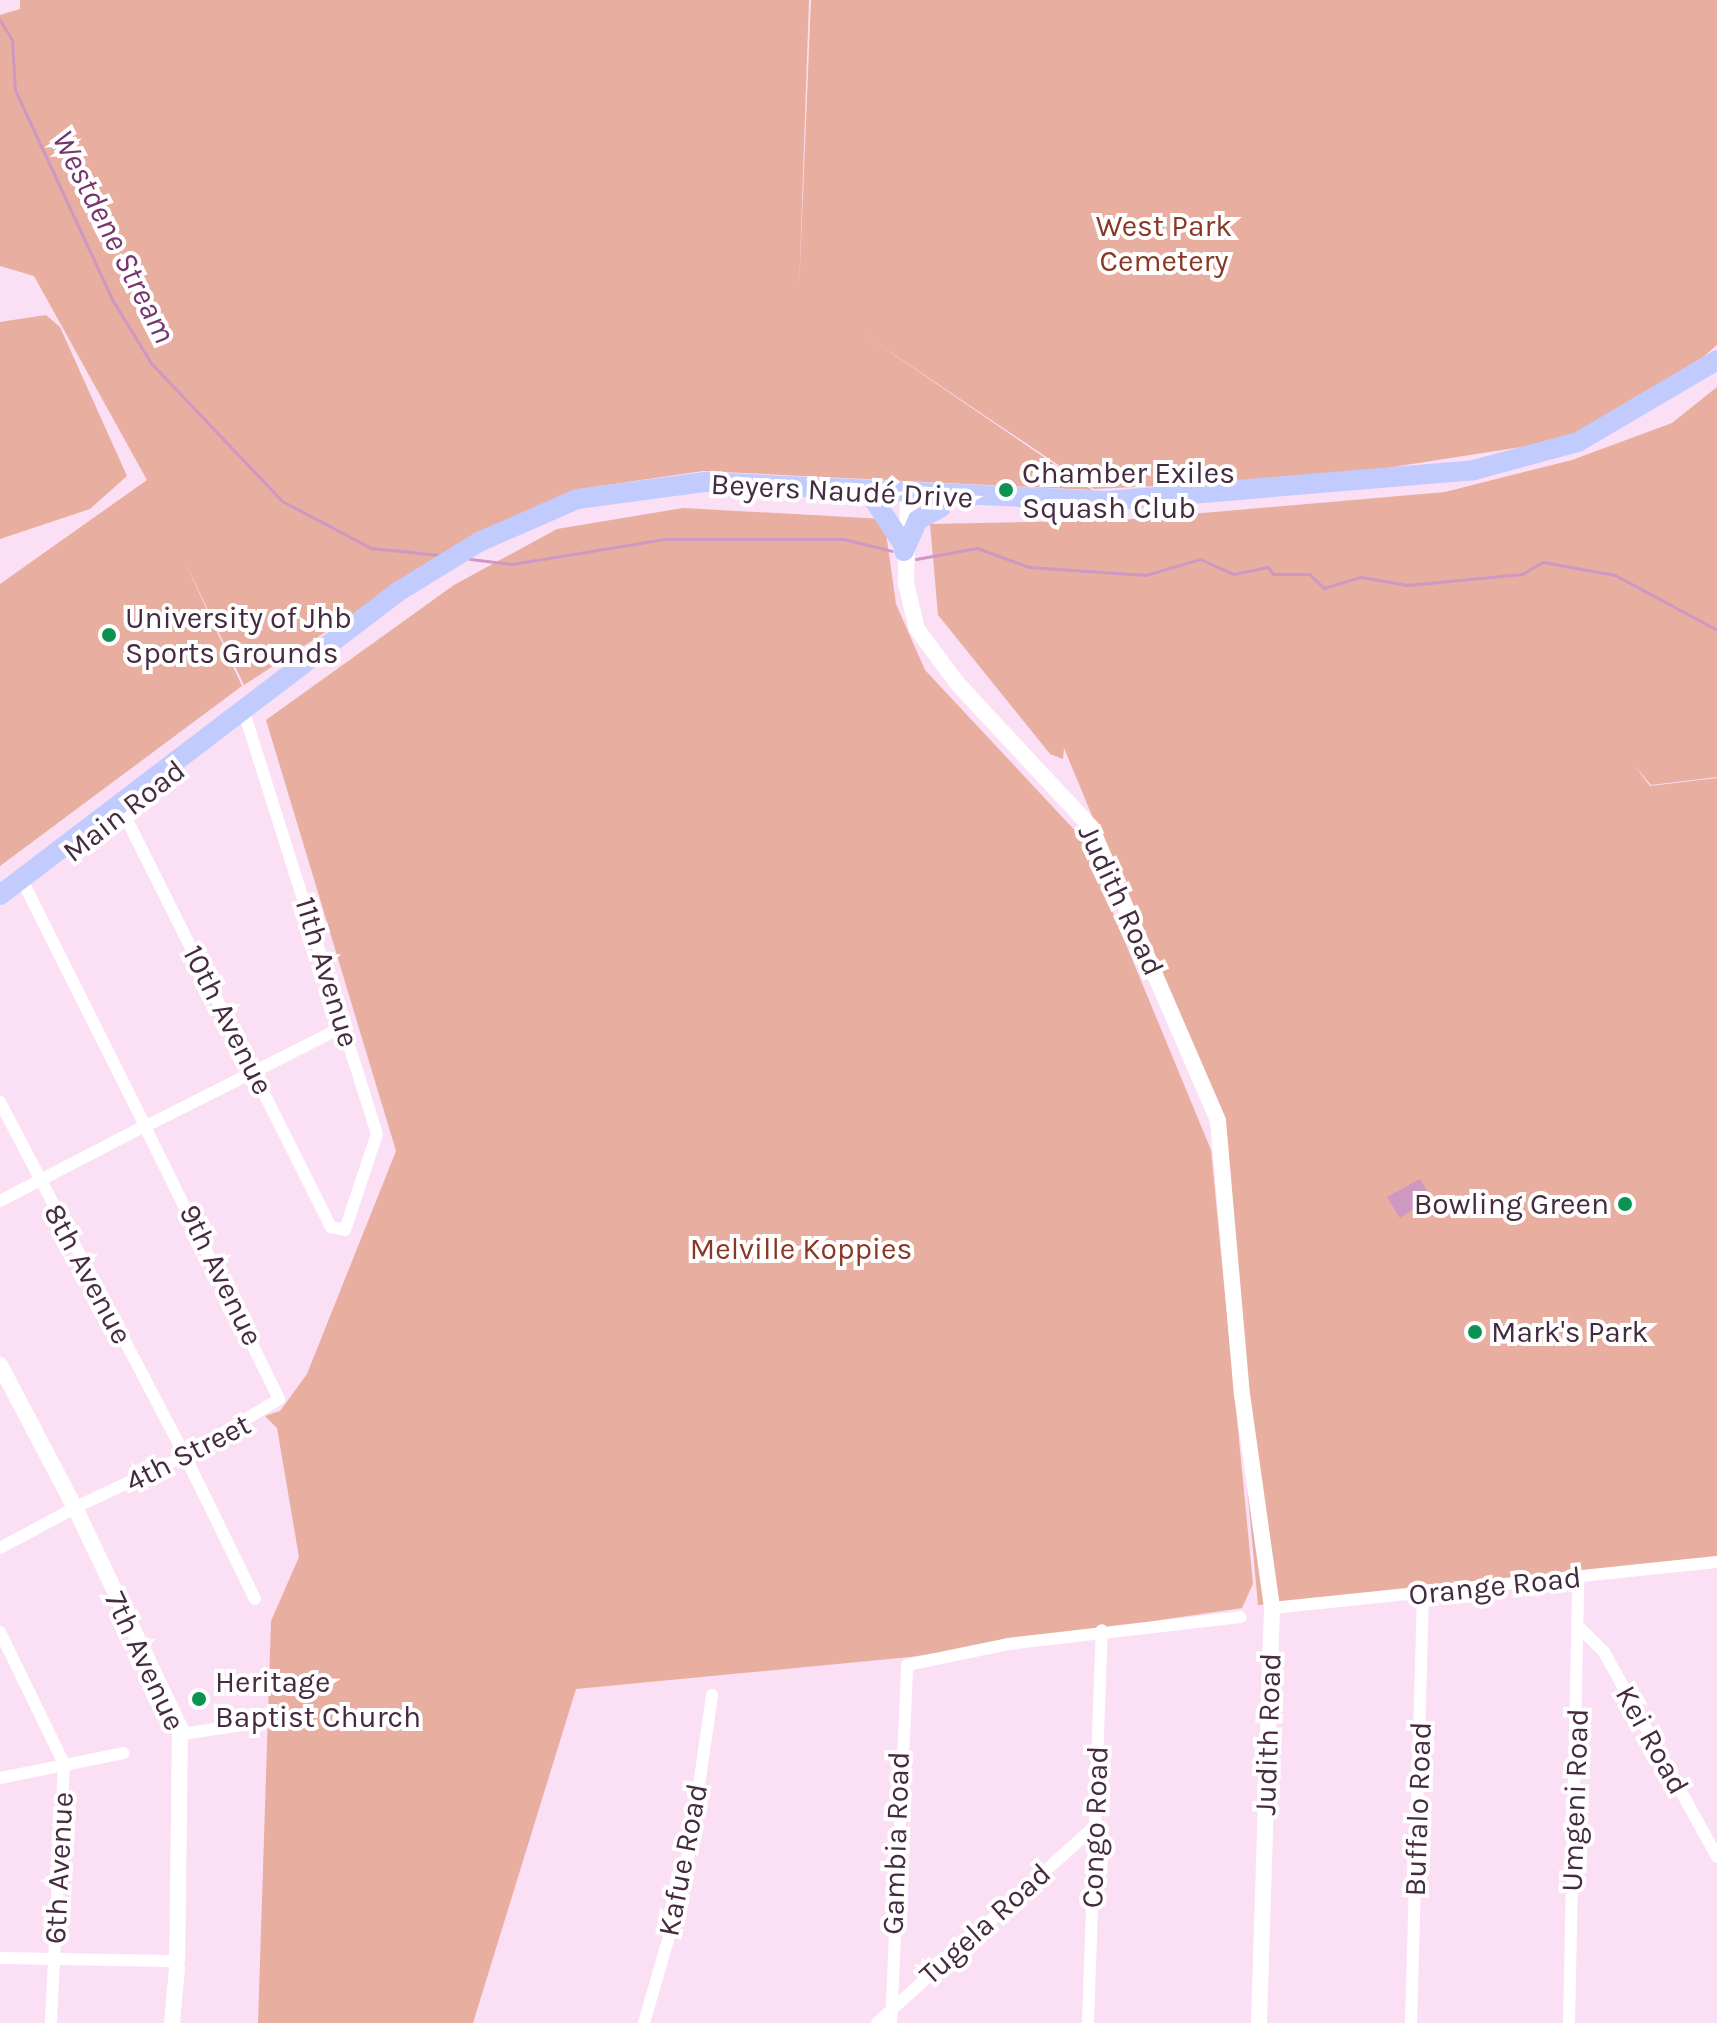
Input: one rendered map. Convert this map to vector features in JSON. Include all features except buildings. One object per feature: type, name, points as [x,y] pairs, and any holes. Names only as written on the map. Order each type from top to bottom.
[{"type":"main road","name":"Beyers Naudé Drive","points":[[245,712],[432,569],[577,499],[704,482],[908,499],[1107,501],[1474,470],[1578,442],[1717,360]]},
{"type":"main road","name":"Beyers Naudé Drive","points":[[245,712],[426,583],[561,515],[693,493],[876,503],[908,499],[941,507],[1107,511],[1467,481],[1600,443],[1717,371]]},
{"type":"main road","points":[[876,503],[904,548]]},
{"type":"main road","points":[[904,548],[918,520],[941,507]]},
{"type":"main road","name":"Main Road","points":[[0,905],[120,807],[245,712]]},
{"type":"main road","name":"Main Road","points":[[0,895],[24,883]]},
{"type":"street","name":"Judith Road","points":[[908,499],[904,548],[908,602],[932,654],[1095,834],[1217,1116],[1234,1264],[1250,1359],[1251,1447],[1272,1608],[1259,2023]]},
{"type":"street","name":"11th Avenue","points":[[245,712],[345,1026],[377,1147],[348,1228],[340,1231]]},
{"type":"street","name":"10th Avenue","points":[[120,807],[331,1227],[340,1231]]},
{"type":"street","name":"9th Avenue","points":[[24,883],[159,1149],[278,1403]]},
{"type":"street","points":[[0,1201],[345,1026]]},
{"type":"street","name":"8th Avenue","points":[[0,1102],[182,1450],[255,1599]]},
{"type":"street","name":"7th Avenue","points":[[0,1365],[182,1734],[175,1935],[169,1964],[172,2023]]},
{"type":"street","name":"4th Street","points":[[0,1548],[96,1500],[182,1450],[278,1403]]},
{"type":"street","name":"Orange Road","points":[[1272,1608],[1717,1562]]},
{"type":"street","name":"Umgeni Road","points":[[1569,2023],[1581,1629],[1578,1577]]},
{"type":"street","name":"Buffalo Road","points":[[1411,2023],[1423,1594]]},
{"type":"street","points":[[1102,1630],[1240,1617]]},
{"type":"street","name":"Kei Road","points":[[1581,1629],[1604,1652],[1717,1857]]},
{"type":"street","name":"Gambia Road","points":[[891,2023],[907,1665],[1102,1630]]},
{"type":"street","name":"Congo Road","points":[[1088,2023],[1102,1630]]},
{"type":"street","name":"6th Avenue","points":[[0,1632],[64,1764],[51,2023]]},
{"type":"street","name":"Kafue Road","points":[[644,2023],[685,1881],[712,1695]]},
{"type":"street","points":[[182,1734],[242,1725]]},
{"type":"street","points":[[0,1778],[124,1753]]},
{"type":"street","name":"Tugela Road","points":[[877,2023],[1094,1827]]},
{"type":"street","points":[[0,1958],[169,1964]]},
{"type":"green space","name":"West Park Cemetery","points":[[20,0],[809,0],[799,291],[811,0],[1717,0],[1717,345],[1672,384],[1559,441],[1322,478],[1094,489],[859,331],[1092,490],[703,471],[593,487],[473,536],[244,685],[183,558],[242,686],[0,866],[0,584],[147,480],[34,276],[0,266],[0,15],[20,9]]},
{"type":"green space","points":[[46,315],[60,327],[127,476],[90,509],[0,539],[0,322]]},
{"type":"green space","name":"Mark's Park","points":[[1717,387],[1717,777],[1651,785],[1634,765],[1650,786],[1717,778],[1717,1557],[1572,1578],[1258,1605],[1212,1106],[1064,748],[1063,759],[1050,754],[938,615],[930,524],[1122,520],[1445,492],[1572,460],[1672,423]]},
{"type":"green space","name":"Melville Koppies","points":[[683,508],[884,519],[896,604],[925,670],[1082,838],[1211,1150],[1253,1584],[1242,1608],[910,1657],[576,1689],[473,2023],[258,2023],[271,1621],[299,1557],[277,1428],[265,1416],[280,1411],[307,1374],[396,1151],[266,720],[454,585],[557,529]]},
{"type":"shaded area","points":[[1420,1179],[1431,1198],[1400,1218],[1387,1197]]},
{"type":"waterway","name":"Westdene Stream","points":[[0,20],[12,40],[15,90],[113,301],[151,363],[282,501],[371,548],[439,555]]},
{"type":"waterway","name":"Westdene Stream","points":[[470,559],[512,564],[664,539],[844,539],[892,551]]},
{"type":"waterway","name":"Westdene Stream","points":[[916,559],[977,548],[1029,567],[1146,575],[1200,559],[1234,574],[1268,567],[1273,574],[1309,574],[1324,588],[1361,577],[1407,585],[1522,574],[1543,562],[1615,575],[1717,630]]},
{"type":"place","name":"Chamber Exiles Squash Club","points":[[1006,490]]},
{"type":"place","name":"University of Jhb Sports Grounds","points":[[109,635]]},
{"type":"place","name":"Bowling Green","points":[[1625,1204]]},
{"type":"place","name":"Mark's Park","points":[[1475,1332]]},
{"type":"place","name":"Heritage Baptist Church","points":[[199,1699]]}]
